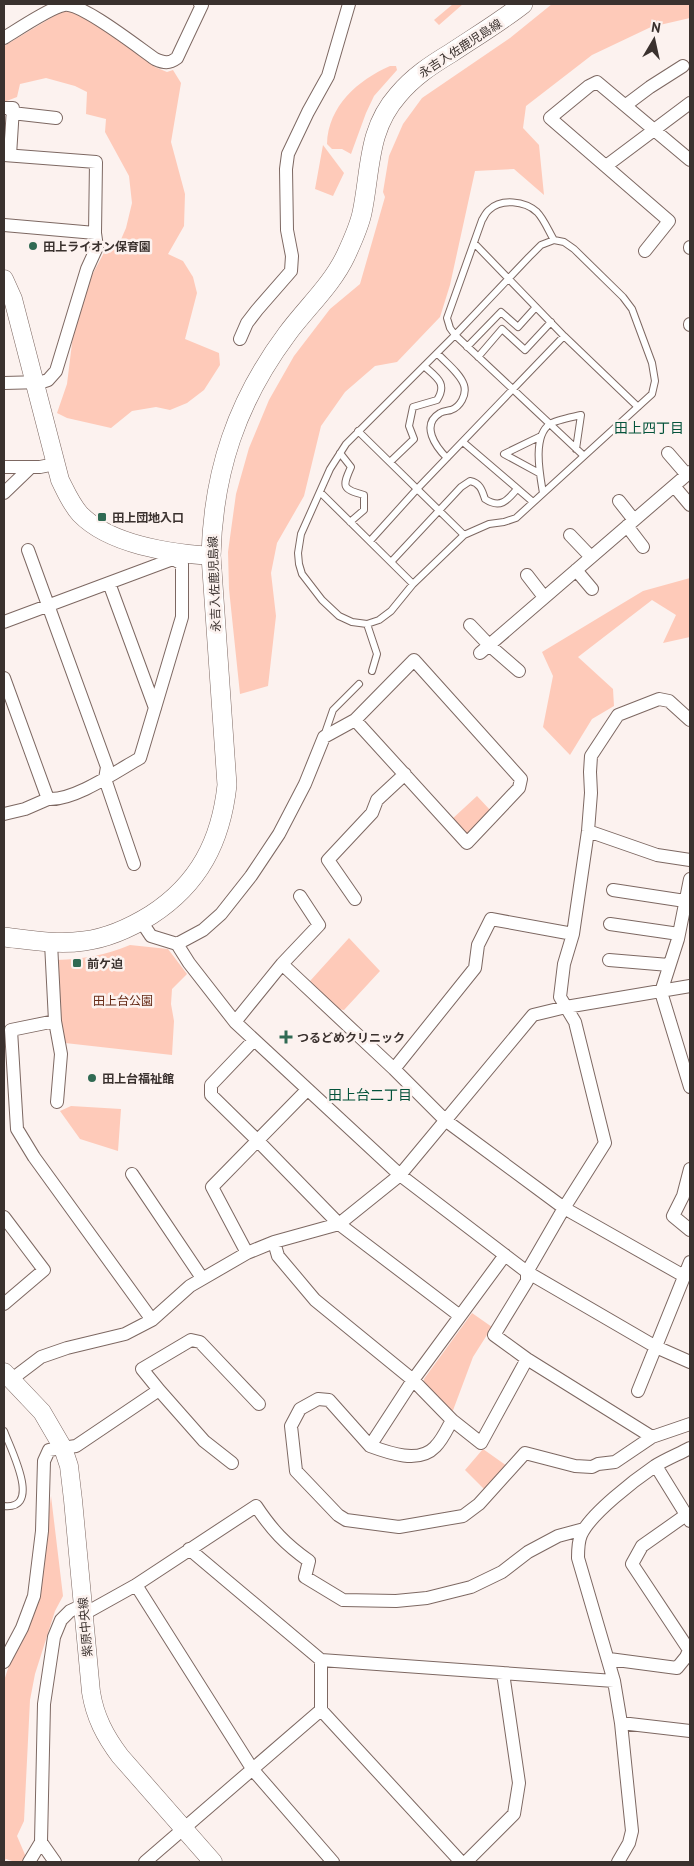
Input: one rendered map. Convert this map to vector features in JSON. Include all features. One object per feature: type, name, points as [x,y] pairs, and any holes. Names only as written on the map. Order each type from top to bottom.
[{"type":"main road","name":"永吉入佐鹿児島線","points":[[4,937],[51,942],[85,941],[101,938],[142,921],[178,895],[202,866],[219,828],[225,808],[227,763],[211,556],[211,530],[218,480],[237,420],[252,388],[270,358],[302,313],[334,276],[346,257],[362,214],[375,133],[396,96],[428,67],[505,18],[523,4]]},
{"type":"street","points":[[4,38],[56,7],[71,4],[93,16],[155,59],[163,63],[172,62],[177,58],[202,4]]},
{"type":"street","points":[[240,338],[256,310],[291,271],[292,256],[287,230],[286,169],[288,154],[328,76],[349,4]]},
{"type":"street","points":[[626,105],[683,66]]},
{"type":"street","points":[[645,251],[669,220],[550,118],[597,82],[690,160]]},
{"type":"street","points":[[606,166],[690,103]]},
{"type":"street","points":[[4,383],[35,383],[48,380],[56,371],[88,269],[97,247],[95,233],[96,162],[7,155],[8,111],[56,118]]},
{"type":"street","points":[[4,225],[95,233]]},
{"type":"street","points":[[4,279],[10,290],[10,311],[35,383],[55,464],[68,498],[79,513],[104,532],[127,541],[174,556],[211,556]]},
{"type":"street","points":[[484,649],[689,473],[668,453]]},
{"type":"street","points":[[4,467],[31,467],[55,464]]},
{"type":"street","points":[[4,493],[31,467]]},
{"type":"street","points":[[674,486],[690,505]]},
{"type":"street","points":[[619,501],[643,547]]},
{"type":"street","points":[[570,535],[591,557]]},
{"type":"street","points":[[28,550],[107,767],[105,779],[134,864]]},
{"type":"street","points":[[4,622],[109,583],[174,556]]},
{"type":"street","points":[[4,814],[26,809],[48,799],[57,800],[82,790],[140,758],[182,617],[182,564],[174,556]]},
{"type":"street","points":[[576,570],[592,589]]},
{"type":"street","points":[[526,576],[544,597]]},
{"type":"street","points":[[109,583],[155,708]]},
{"type":"street","points":[[470,625],[484,649],[519,671]]},
{"type":"street","points":[[176,944],[192,937],[209,925],[221,914],[251,876],[279,834],[305,784],[324,737],[355,720],[414,660],[521,779],[519,788],[467,843],[355,720]]},
{"type":"street","points":[[4,678],[48,799]]},
{"type":"street","points":[[652,1437],[527,1359],[494,1335],[527,1281],[528,1272],[564,1208],[605,1143],[575,1022],[560,997],[564,964],[573,934],[588,831],[592,756],[618,715],[659,699],[669,701],[690,720]]},
{"type":"street","points":[[355,899],[328,860],[372,813],[378,800],[405,774]]},
{"type":"street","points":[[588,831],[657,855],[690,860]]},
{"type":"street","points":[[690,879],[685,901],[686,916],[678,934],[661,992],[686,1058],[690,1087]]},
{"type":"street","points":[[613,890],[685,901]]},
{"type":"street","points":[[235,1022],[282,964],[319,925],[300,896]]},
{"type":"street","points":[[394,1069],[475,968],[478,945],[491,919],[573,934]]},
{"type":"street","points":[[142,921],[151,936],[176,944],[235,1022],[400,1175],[528,1272],[656,1347],[690,1362]]},
{"type":"street","points":[[610,924],[678,934]]},
{"type":"street","points":[[51,942],[55,1021],[61,1054],[57,1102]]},
{"type":"street","points":[[610,960],[669,965]]},
{"type":"street","points":[[282,964],[394,1069],[445,1120],[564,1208],[684,1276]]},
{"type":"street","points":[[10,1380],[41,1357],[67,1348],[125,1334],[152,1320],[190,1286],[247,1253],[274,1242],[339,1224],[400,1175],[533,1015],[566,1007],[690,986]]},
{"type":"street","points":[[55,1021],[11,1030],[17,1129],[44,1172],[152,1320]]},
{"type":"street","points":[[254,1040],[211,1085],[211,1096],[339,1224],[460,1316]]},
{"type":"street","points":[[247,1253],[212,1187],[307,1090]]},
{"type":"street","points":[[690,1169],[686,1195],[673,1216],[690,1230]]},
{"type":"street","points":[[132,1174],[202,1278]]},
{"type":"street","points":[[4,1217],[44,1270],[4,1304]]},
{"type":"street","points":[[274,1242],[278,1256],[315,1300],[413,1380],[452,1420],[481,1443],[527,1359]]},
{"type":"street","points":[[370,1446],[413,1380],[505,1255]]},
{"type":"street","points":[[638,1391],[690,1262]]},
{"type":"street","points":[[232,1463],[204,1441],[142,1369],[191,1340],[200,1342],[259,1404]]},
{"type":"street","name":"紫原中央線","points":[[10,1380],[42,1412],[63,1448],[68,1466],[94,1712],[102,1730],[120,1756],[213,1862]]},
{"type":"street","points":[[4,1662],[22,1628],[34,1596],[42,1531],[44,1461],[49,1450],[76,1446],[159,1390]]},
{"type":"street","points":[[452,1420],[434,1449],[416,1456],[398,1455],[370,1446],[329,1400],[318,1399],[300,1409],[291,1426],[296,1471],[338,1515],[346,1520],[399,1527],[463,1516],[484,1498],[525,1453],[575,1466],[592,1467],[598,1464],[616,1462],[652,1437],[690,1424]]},
{"type":"street","points":[[618,1862],[629,1843],[632,1831],[621,1723],[609,1659],[578,1558],[578,1547],[584,1529],[609,1503],[656,1466],[690,1448]]},
{"type":"street","points":[[609,1659],[677,1668],[688,1650],[632,1564],[642,1546],[688,1518],[656,1466]]},
{"type":"street","points":[[29,1862],[41,1842],[44,1704],[54,1638],[61,1620],[70,1611],[84,1609],[136,1585],[256,1506],[272,1530],[294,1551],[309,1560],[305,1577],[343,1600],[396,1601],[427,1598],[471,1587],[502,1572],[528,1552],[558,1536],[584,1529]]},
{"type":"street","points":[[189,1549],[321,1660],[614,1681]]},
{"type":"street","points":[[136,1585],[252,1770],[333,1862]]},
{"type":"street","points":[[321,1660],[321,1710],[461,1862]]},
{"type":"street","points":[[466,1862],[514,1814],[518,1796],[519,1782],[503,1672]]},
{"type":"street","points":[[146,1862],[321,1710]]},
{"type":"street","points":[[621,1723],[690,1731]]},
{"type":"street","points":[[41,1842],[55,1862]]},
{"type":"lane","points":[[554,240],[538,213],[524,204],[512,202],[500,204],[489,209],[482,220],[447,318],[450,328],[455,335],[584,456]]},
{"type":"lane","points":[[554,240],[564,242],[574,249],[623,297],[632,309],[652,363],[655,381],[652,394],[516,518],[489,524],[464,535],[413,584],[391,611],[379,620],[367,624],[352,622],[339,616],[322,600],[302,574],[298,553],[301,534],[330,468],[346,444],[509,279],[541,245],[554,240]]},
{"type":"lane","points":[[474,242],[550,322],[638,407]]},
{"type":"lane","points":[[467,347],[500,312],[518,327],[536,307]]},
{"type":"lane","points":[[478,357],[502,329],[525,350],[550,322]]},
{"type":"lane","points":[[370,541],[417,489],[564,336]]},
{"type":"lane","points":[[437,353],[460,378],[465,390],[460,404],[452,410],[440,413],[431,424],[430,432],[433,442],[447,458]]},
{"type":"lane","points":[[390,462],[414,438],[409,426],[414,407],[437,400],[441,394],[442,386],[439,379],[424,366]]},
{"type":"lane","points":[[543,493],[539,473],[539,445],[541,436],[550,424],[581,415],[576,449]]},
{"type":"lane","points":[[358,432],[464,535]]},
{"type":"lane","points":[[539,473],[504,454],[541,436]]},
{"type":"lane","points":[[463,442],[533,502]]},
{"type":"lane","points":[[340,452],[352,467],[344,482],[346,487],[349,491],[364,495],[364,510],[350,522]]},
{"type":"lane","points":[[391,562],[461,487],[470,481],[476,482],[480,487],[484,500],[493,504],[508,500],[517,489]]},
{"type":"lane","points":[[320,492],[413,584]]},
{"type":"lane","points":[[367,624],[377,654],[372,671]]},
{"type":"lane","points":[[324,737],[333,710],[359,684]]},
{"type":"lane","points":[[4,1431],[22,1480],[24,1493],[20,1502],[12,1507],[4,1506]]},
{"type":"green space","points":[[453,4],[463,4],[439,25],[434,20]]},
{"type":"green space","points":[[552,4],[690,4],[690,18],[651,27],[592,55],[526,106],[523,128],[539,145],[544,195],[514,169],[475,171],[450,285],[440,317],[397,362],[375,366],[345,392],[321,426],[304,496],[277,543],[271,573],[276,616],[268,686],[240,694],[229,589],[228,552],[236,494],[249,448],[269,400],[294,356],[330,309],[360,284],[385,197],[383,192],[389,156],[403,124],[422,98],[510,38]]},
{"type":"green space","points":[[65,11],[77,13],[110,34],[155,67],[167,72],[173,70],[181,83],[171,142],[185,194],[184,226],[168,254],[183,261],[193,277],[197,293],[185,339],[219,353],[220,365],[204,390],[187,403],[170,410],[156,407],[132,411],[111,428],[67,418],[57,413],[67,384],[73,335],[92,275],[106,249],[119,244],[126,228],[132,203],[129,176],[105,132],[106,119],[86,114],[87,92],[75,86],[46,78],[20,84],[17,97],[4,102],[4,46]]},
{"type":"green space","points":[[390,66],[396,66],[397,70],[374,96],[351,154],[342,149],[332,149],[327,144],[329,130],[339,106],[356,87]]},
{"type":"green space","points":[[323,145],[344,173],[333,196],[315,189]]},
{"type":"green space","points":[[690,578],[690,637],[663,643],[676,615],[652,600],[578,657],[613,689],[614,706],[592,719],[570,755],[543,727],[553,676],[542,652],[643,591]]},
{"type":"green space","points":[[477,796],[491,811],[470,835],[464,834],[451,820]]},
{"type":"green space","points":[[349,938],[380,971],[344,1010],[338,1009],[310,981]]},
{"type":"green space","name":"田上台公園","points":[[130,945],[168,949],[187,974],[172,989],[171,1004],[174,1021],[172,1055],[65,1043],[61,1023],[57,960],[94,956]]},
{"type":"green space","points":[[71,1106],[121,1109],[118,1151],[80,1139],[60,1111]]},
{"type":"green space","points":[[472,1313],[492,1327],[473,1357],[452,1413],[424,1386],[424,1379]]},
{"type":"green space","points":[[483,1449],[507,1466],[485,1490],[465,1470]]},
{"type":"green space","points":[[51,1496],[63,1596],[55,1611],[35,1674],[30,1700],[24,1821],[17,1836],[26,1857],[24,1862],[6,1859],[4,1861],[4,1681],[43,1559]]},
{"type":"place","name":"田上ライオン保育園","points":[[33,246]]},
{"type":"place","name":"田上団地入口","points":[[102,517]]},
{"type":"place","name":"前ケ迫","points":[[77,963]]},
{"type":"place","name":"つるどめクリニック","points":[[286,1037]]},
{"type":"place","name":"田上台福祉館","points":[[92,1078]]},
{"type":"district","name":"田上四丁目","points":[[649,428]]},
{"type":"district","name":"田上台二丁目","points":[[370,1095]]}]
